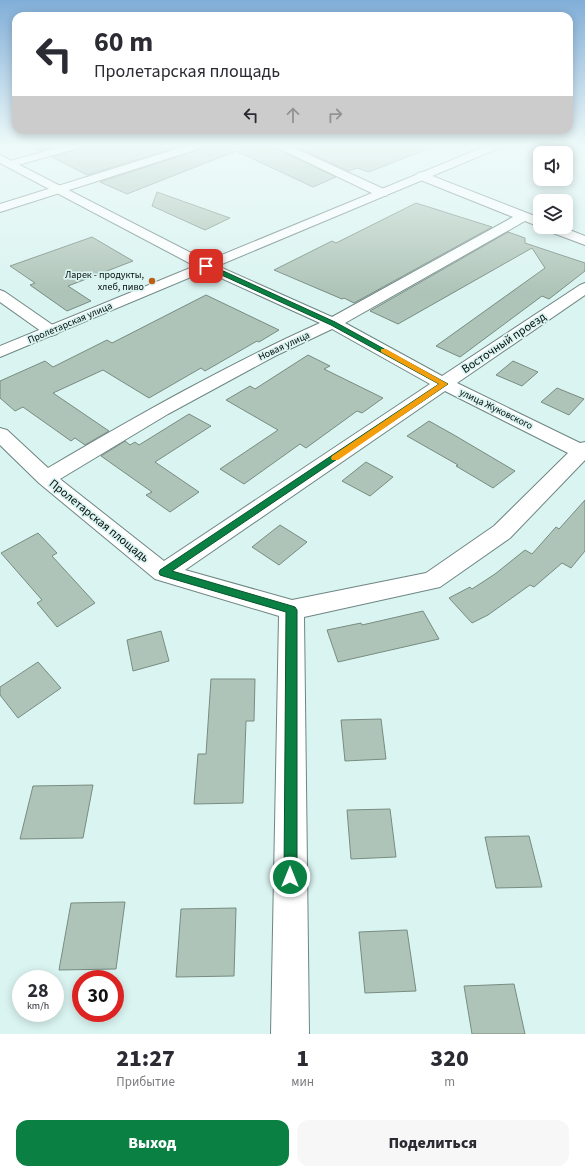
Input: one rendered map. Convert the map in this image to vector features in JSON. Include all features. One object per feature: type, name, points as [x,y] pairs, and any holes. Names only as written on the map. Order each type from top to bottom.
[{"type":"street","points":[[0,208],[46,194]]},
{"type":"street","name":"улица Жуковского","points":[[68,194],[206,266],[333,323],[444,384],[584,450]]},
{"type":"street","name":"Пролетарская улица","points":[[0,352],[379,194]]},
{"type":"street","points":[[467,194],[533,221]]},
{"type":"street","name":"Новая улица","points":[[46,478],[161,410],[270,352],[333,323],[523,217]]},
{"type":"street","points":[[568,234],[585,241]]},
{"type":"street","name":"Восточный проезд","points":[[163,573],[585,288]]},
{"type":"street","points":[[0,295],[51,331]]},
{"type":"street","name":"Пролетарская площадь","points":[[0,434],[46,478],[163,573],[292,610],[432,580],[502,532],[584,450]]},
{"type":"street","points":[[290,1034],[292,610]]},
{"type":"building","points":[[156,194],[163,194],[230,218],[205,230],[152,206]]},
{"type":"building","points":[[416,203],[492,227],[354,303],[274,270],[332,241],[336,243]]},
{"type":"building","points":[[508,232],[525,238],[525,243],[585,263],[585,271],[549,299],[542,296],[460,357],[436,346],[545,268],[532,248],[398,324],[370,311]]},
{"type":"building","points":[[92,237],[133,261],[68,286],[91,301],[67,311],[30,285],[35,283],[10,266]]},
{"type":"building","points":[[206,295],[279,330],[205,371],[201,368],[149,398],[103,370],[53,393],[109,431],[85,445],[75,438],[71,441],[23,407],[15,411],[0,398],[0,381],[45,361],[53,367],[107,340],[112,343]]},
{"type":"building","points":[[308,355],[330,366],[324,369],[383,398],[362,413],[357,411],[306,448],[300,444],[244,484],[220,469],[278,430],[226,400],[250,386],[255,389]]},
{"type":"building","points":[[513,361],[538,372],[522,386],[496,375]]},
{"type":"building","points":[[557,388],[584,399],[569,415],[541,402]]},
{"type":"building","points":[[189,414],[211,426],[155,462],[199,492],[170,512],[146,495],[152,492],[101,456],[125,441],[130,445],[135,442],[139,445]]},
{"type":"building","points":[[429,421],[515,471],[493,488],[456,466],[458,465],[407,436]]},
{"type":"building","points":[[366,462],[393,477],[370,496],[342,481]]},
{"type":"building","points":[[585,500],[585,551],[571,568],[562,563],[534,587],[530,585],[488,615],[472,623],[449,598],[470,587],[472,589],[495,574],[525,550],[532,554],[556,527],[559,529]]},
{"type":"building","points":[[280,525],[307,542],[279,565],[252,547]]},
{"type":"building","points":[[38,533],[57,553],[52,556],[95,603],[57,627],[37,603],[42,600],[1,553]]},
{"type":"building","points":[[423,611],[439,639],[338,662],[327,630],[361,623],[362,625]]},
{"type":"building","points":[[161,631],[169,661],[133,671],[127,640]]},
{"type":"building","points":[[38,662],[61,688],[18,718],[0,695],[0,687]]},
{"type":"building","points":[[211,679],[255,679],[254,721],[246,721],[243,803],[194,804],[198,754],[206,754]]},
{"type":"building","points":[[381,719],[386,759],[345,761],[341,720]]},
{"type":"building","points":[[93,785],[83,838],[20,839],[33,786]]},
{"type":"building","points":[[390,809],[396,857],[351,859],[347,810]]},
{"type":"building","points":[[529,836],[542,887],[496,888],[485,837]]},
{"type":"building","points":[[125,902],[116,969],[59,970],[71,903]]},
{"type":"building","points":[[236,908],[234,976],[176,977],[181,909]]},
{"type":"building","points":[[407,930],[416,991],[365,993],[359,932]]},
{"type":"building","points":[[514,984],[525,1034],[472,1034],[464,986]]},
{"type":"slow traffic","points":[[335,458],[444,384],[384,351]]},
{"type":"place","name":"Ларек - продукты, хлеб, пиво","points":[[152,281]]},
{"type":"route","points":[[206,266],[333,323],[444,384],[163,573],[292,610],[290,877]]}]
